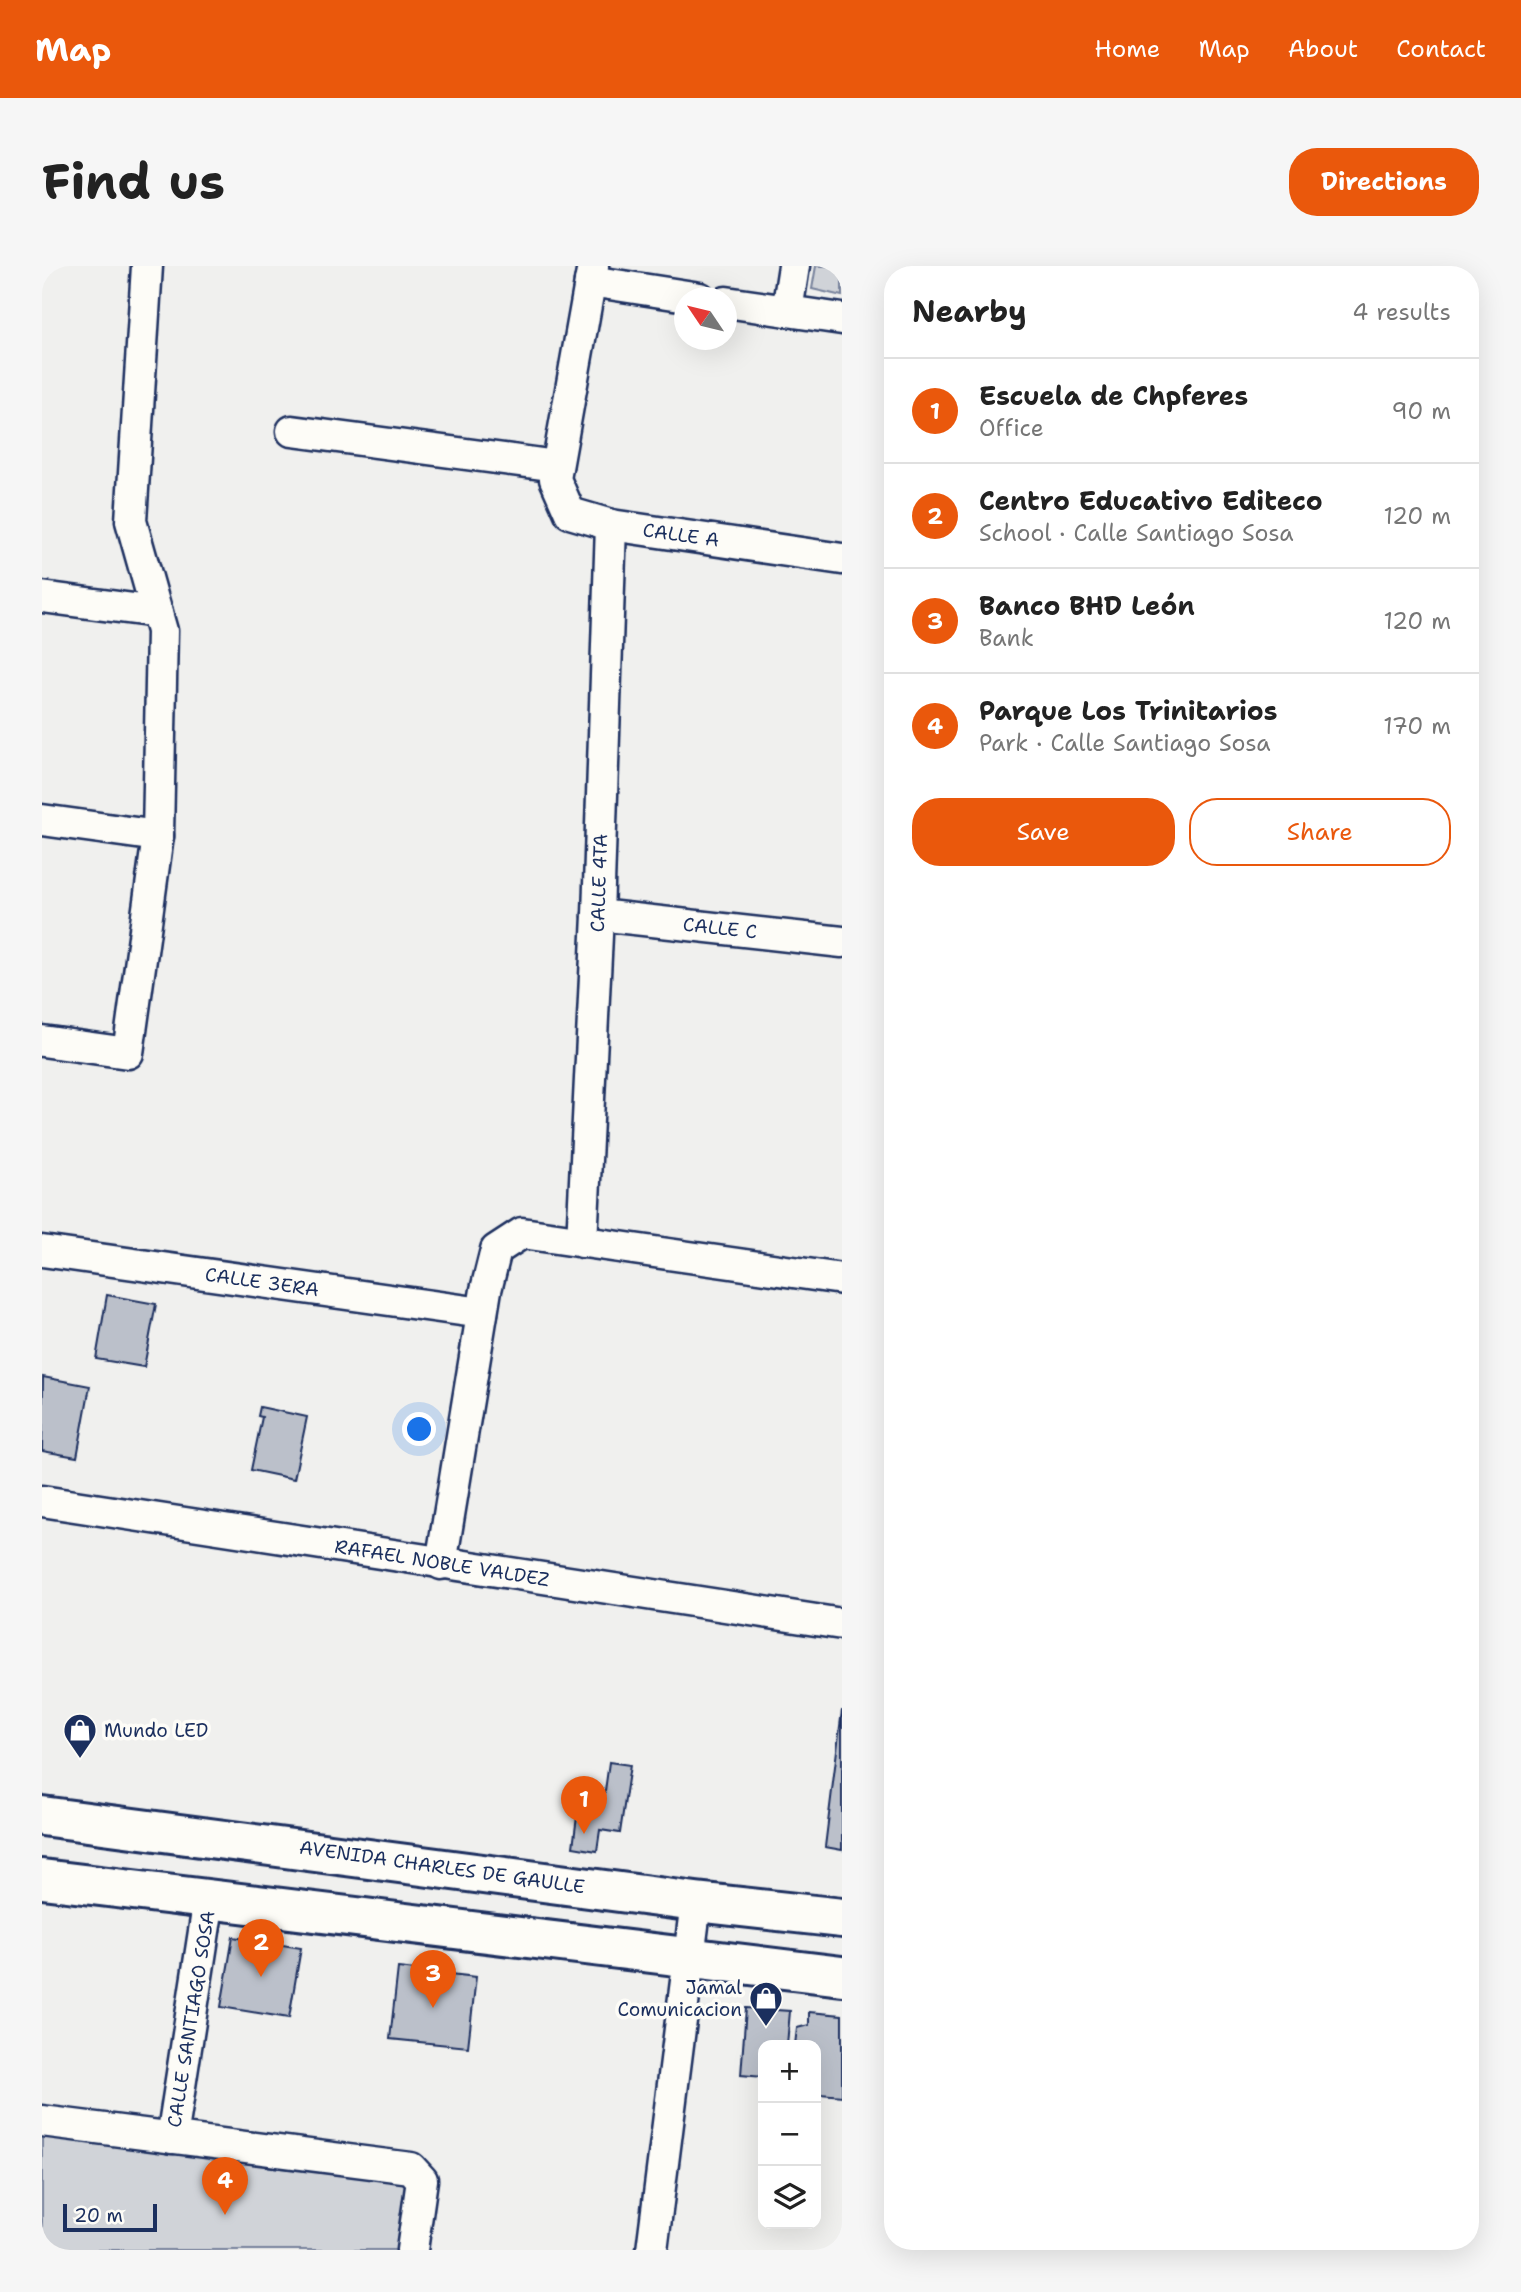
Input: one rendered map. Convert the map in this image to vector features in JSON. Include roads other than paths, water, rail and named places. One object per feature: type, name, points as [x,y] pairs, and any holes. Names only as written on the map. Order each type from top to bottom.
[{"type":"main road","name":"AVENIDA CHARLES DE GAULLE","points":[[42,1816],[696,1902],[842,1918]]},
{"type":"main road","points":[[42,1879],[842,1976]]},
{"type":"street","points":[[42,1041],[128,1053],[158,836],[162,631],[131,521],[147,266]]},
{"type":"street","points":[[787,311],[794,266]]},
{"type":"street","points":[[292,431],[557,466],[591,273],[674,292]]},
{"type":"street","points":[[737,304],[842,319]]},
{"type":"street","name":"CALLE A","points":[[557,466],[555,479],[570,513],[611,524],[842,559]]},
{"type":"street","name":"CALLE 4TA","points":[[582,1242],[598,915],[611,524]]},
{"type":"street","points":[[42,597],[157,612]]},
{"type":"street","points":[[42,820],[158,836]]},
{"type":"street","name":"CALLE C","points":[[598,915],[842,942]]},
{"type":"street","points":[[441,1564],[482,1313],[496,1250],[522,1233],[842,1279]]},
{"type":"street","name":"CALLE 3ERA","points":[[42,1251],[482,1313]]},
{"type":"street","name":"RAFAEL NOBLE VALDEZ","points":[[42,1501],[842,1624]]},
{"type":"street","name":"CALLE SANTIAGO SOSA","points":[[172,2138],[209,1899]]},
{"type":"street","points":[[652,2250],[696,1902]]},
{"type":"street","name":"CALLE SANTIAGO SOSA","points":[[42,2121],[411,2168],[422,2180],[412,2250]]},
{"type":"place","name":"Mundo LED","points":[[80,1760]]},
{"type":"place","name":"Escuela de Chpferes","points":[[584,1834]]},
{"type":"place","name":"Centro Educativo Editeco","points":[[261,1977]]},
{"type":"place","name":"Banco BHD León","points":[[433,2008]]},
{"type":"place","name":"Jamal Comunicacion","points":[[766,2028]]},
{"type":"place","name":"Parque Los Trinitarios","points":[[225,2215]]}]
